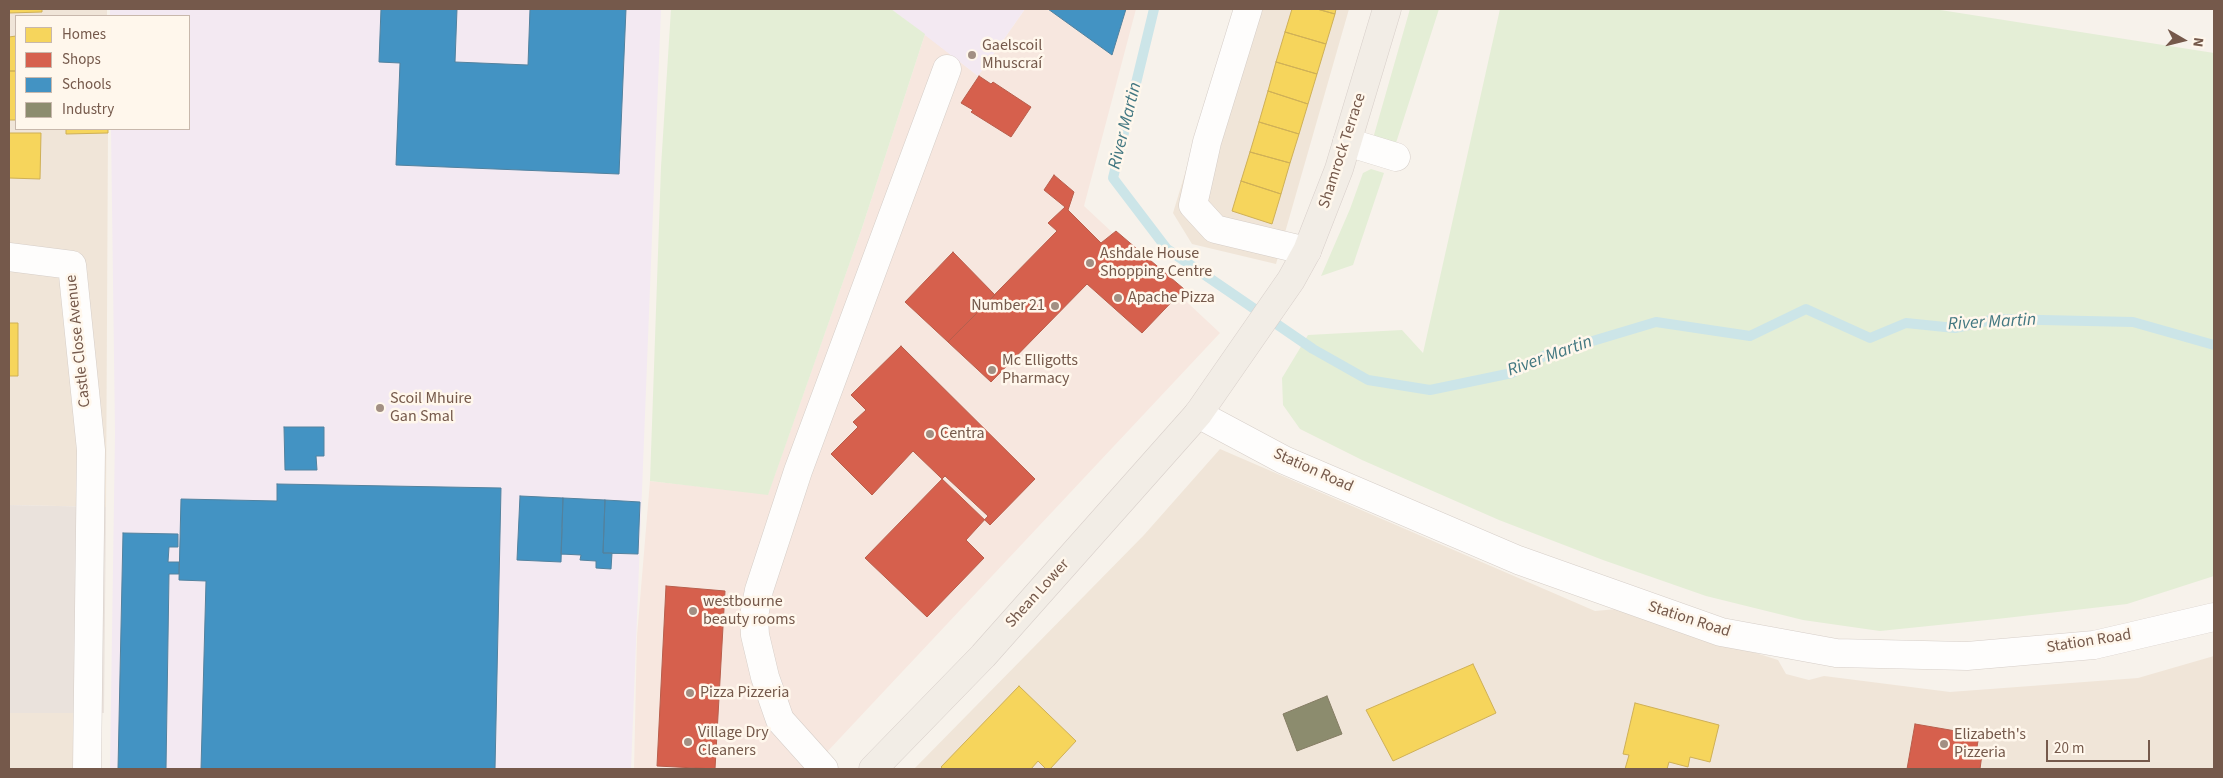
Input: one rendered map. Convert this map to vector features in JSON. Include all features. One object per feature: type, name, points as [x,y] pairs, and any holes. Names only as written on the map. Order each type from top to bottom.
[{"type":"main road","name":"Shamrock Terrace","points":[[1198,414],[1286,287],[1307,251],[1321,217],[1346,142],[1387,9]]},
{"type":"main road","name":"Shean Lower","points":[[873,769],[983,656],[1198,414]]},
{"type":"street","points":[[1248,9],[1207,142],[1193,205],[1216,229],[1307,251]]},
{"type":"street","points":[[824,769],[780,720],[765,677],[754,616],[759,590],[798,472],[947,69]]},
{"type":"street","points":[[1346,142],[1396,157]]},
{"type":"street","name":"Castle Close Avenue","points":[[9,257],[72,265],[91,450],[87,769]]},
{"type":"street","name":"Station Road","points":[[1198,414],[1284,460],[1518,560],[1721,632],[1836,653],[1967,656],[2094,645],[2214,617]]},
{"type":"shaded area","points":[[9,9],[107,9],[107,15],[15,15],[15,130],[108,130],[106,507],[9,505]]},
{"type":"shaded area","name":"Scoil Mhuire Gan Smal","points":[[110,9],[661,9],[631,769],[110,769],[115,433],[111,130],[190,130],[190,15],[110,15]]},
{"type":"shaded area","name":"Gaelscoil Mhuscraí","points":[[891,9],[1025,9],[978,76]]},
{"type":"shaded area","points":[[1025,9],[1136,9],[1084,206],[1220,333],[811,769],[634,769],[637,636],[650,481],[768,494],[862,228],[925,34],[978,76]]},
{"type":"shaded area","points":[[1235,9],[1349,9],[1276,264],[1192,244],[1173,213]]},
{"type":"shaded area","points":[[1220,449],[1595,611],[1617,609],[1778,660],[1786,674],[1809,680],[1824,676],[1950,692],[2138,678],[2214,656],[2214,769],[914,769],[1144,535]]},
{"type":"shaded area","points":[[9,505],[106,507],[104,713],[9,713]]},
{"type":"shaded area","points":[[9,713],[77,713],[77,769],[9,769]]},
{"type":"green space","points":[[671,9],[891,9],[925,34],[862,228],[768,495],[650,481],[661,167]]},
{"type":"green space","points":[[1410,9],[1439,9],[1395,146],[1380,142],[1374,135]]},
{"type":"green space","points":[[1500,9],[1934,9],[2214,53],[2214,576],[2127,604],[1997,619],[1880,631],[1803,620],[1706,596],[1603,560],[1499,520],[1362,460],[1300,429],[1283,405],[1282,378],[1308,335],[1402,330],[1423,353]]},
{"type":"green space","points":[[1371,169],[1384,173],[1353,265],[1321,276],[1350,209],[1363,173]]},
{"type":"building: Homes","points":[[9,9],[42,9],[42,12],[9,13]]},
{"type":"building: Homes","points":[[1292,9],[1317,9],[1335,14],[1326,44],[1285,32]]},
{"type":"building: Homes","points":[[1317,9],[1336,9],[1335,14]]},
{"type":"building: Homes","points":[[1285,32],[1326,44],[1317,74],[1276,62]]},
{"type":"building: Homes","points":[[15,36],[15,71],[9,71],[9,37]]},
{"type":"building: Homes","points":[[1276,62],[1317,74],[1308,104],[1268,91]]},
{"type":"building: Homes","points":[[9,71],[15,71],[15,120],[9,120]]},
{"type":"building: Homes","points":[[1268,91],[1308,104],[1299,134],[1259,122]]},
{"type":"building: Homes","points":[[1259,122],[1299,134],[1290,163],[1250,152]]},
{"type":"building: Homes","points":[[66,130],[108,130],[108,133],[66,134]]},
{"type":"building: Homes","points":[[9,133],[41,133],[40,179],[9,178]]},
{"type":"building: Homes","points":[[1250,152],[1290,163],[1281,194],[1241,181]]},
{"type":"building: Homes","points":[[1241,181],[1281,194],[1272,224],[1232,211]]},
{"type":"building: Homes","points":[[9,323],[18,323],[18,376],[9,376]]},
{"type":"building: Homes","points":[[1473,664],[1496,713],[1393,761],[1366,710]]},
{"type":"building: Homes","points":[[1019,686],[1076,741],[1050,769],[1046,769],[1038,761],[1031,769],[943,769],[941,767]]},
{"type":"building: Homes","points":[[1635,703],[1719,725],[1710,762],[1690,757],[1688,767],[1669,762],[1667,769],[1625,769],[1629,755],[1623,754]]},
{"type":"building: Shops","points":[[979,76],[991,84],[993,82],[1031,107],[1011,137],[971,112],[973,110],[961,103]]},
{"type":"building: Shops","name":"Ashdale House Shopping Centre","points":[[1054,175],[1074,192],[1068,210],[1101,243],[1116,231],[1184,289],[1142,333],[1087,284],[991,382],[948,342],[1057,231],[1048,223],[1065,207],[1044,190]]},
{"type":"building: Shops","points":[[953,252],[995,295],[948,342],[905,302]]},
{"type":"building: Shops","points":[[901,346],[1035,479],[990,525],[913,451],[872,495],[831,454],[858,427],[853,422],[866,410],[851,395]]},
{"type":"building: Shops","points":[[945,476],[988,516],[966,540],[984,558],[927,617],[865,558]]},
{"type":"building: Shops","points":[[666,586],[725,591],[715,769],[657,766]]},
{"type":"building: Shops","name":"Elizabeth's Pizzeria","points":[[1915,724],[1979,735],[1976,753],[1982,754],[1980,769],[1907,769]]},
{"type":"building: Schools","points":[[381,9],[457,9],[455,62],[528,65],[530,9],[626,9],[619,174],[396,165],[400,63],[379,62]]},
{"type":"building: Schools","points":[[1048,9],[1126,9],[1112,55]]},
{"type":"building: Schools","points":[[284,427],[324,427],[324,456],[316,456],[317,470],[285,470]]},
{"type":"building: Schools","points":[[277,484],[501,488],[495,769],[201,769],[206,581],[179,580],[181,499],[277,501]]},
{"type":"building: Schools","points":[[520,496],[563,498],[561,562],[517,560]]},
{"type":"building: Schools","points":[[563,498],[605,500],[603,553],[612,553],[611,569],[596,568],[596,561],[580,560],[581,555],[561,554]]},
{"type":"building: Schools","points":[[605,500],[640,502],[638,554],[603,553]]},
{"type":"building: Schools","points":[[123,533],[178,534],[178,547],[169,547],[168,562],[179,562],[179,574],[169,574],[166,769],[118,769]]},
{"type":"building: Industry","points":[[1327,696],[1342,734],[1297,751],[1283,714]]},
{"type":"waterway","name":"River Martin","points":[[1154,9],[1113,178],[1167,249],[1313,349],[1368,380],[1430,390],[1512,373],[1546,355],[1656,322],[1750,336],[1806,309],[1870,338],[1906,323],[1955,328],[1996,319],[2133,322],[2214,345]]},
{"type":"place","name":"Gaelscoil Mhuscraí","points":[[972,55]]},
{"type":"place","name":"Ashdale House Shopping Centre","points":[[1090,263]]},
{"type":"place","name":"Apache Pizza","points":[[1118,298]]},
{"type":"place","name":"Number 21","points":[[1055,306]]},
{"type":"place","name":"Mc Elligotts Pharmacy","points":[[992,370]]},
{"type":"place","name":"Scoil Mhuire Gan Smal","points":[[380,408]]},
{"type":"place","name":"Centra","points":[[930,434]]},
{"type":"place","name":"westbourne beauty rooms","points":[[693,611]]},
{"type":"place","name":"Pizza Pizzeria","points":[[690,693]]},
{"type":"place","name":"Village Dry Cleaners","points":[[688,742]]},
{"type":"place","name":"Elizabeth's Pizzeria","points":[[1944,744]]}]
